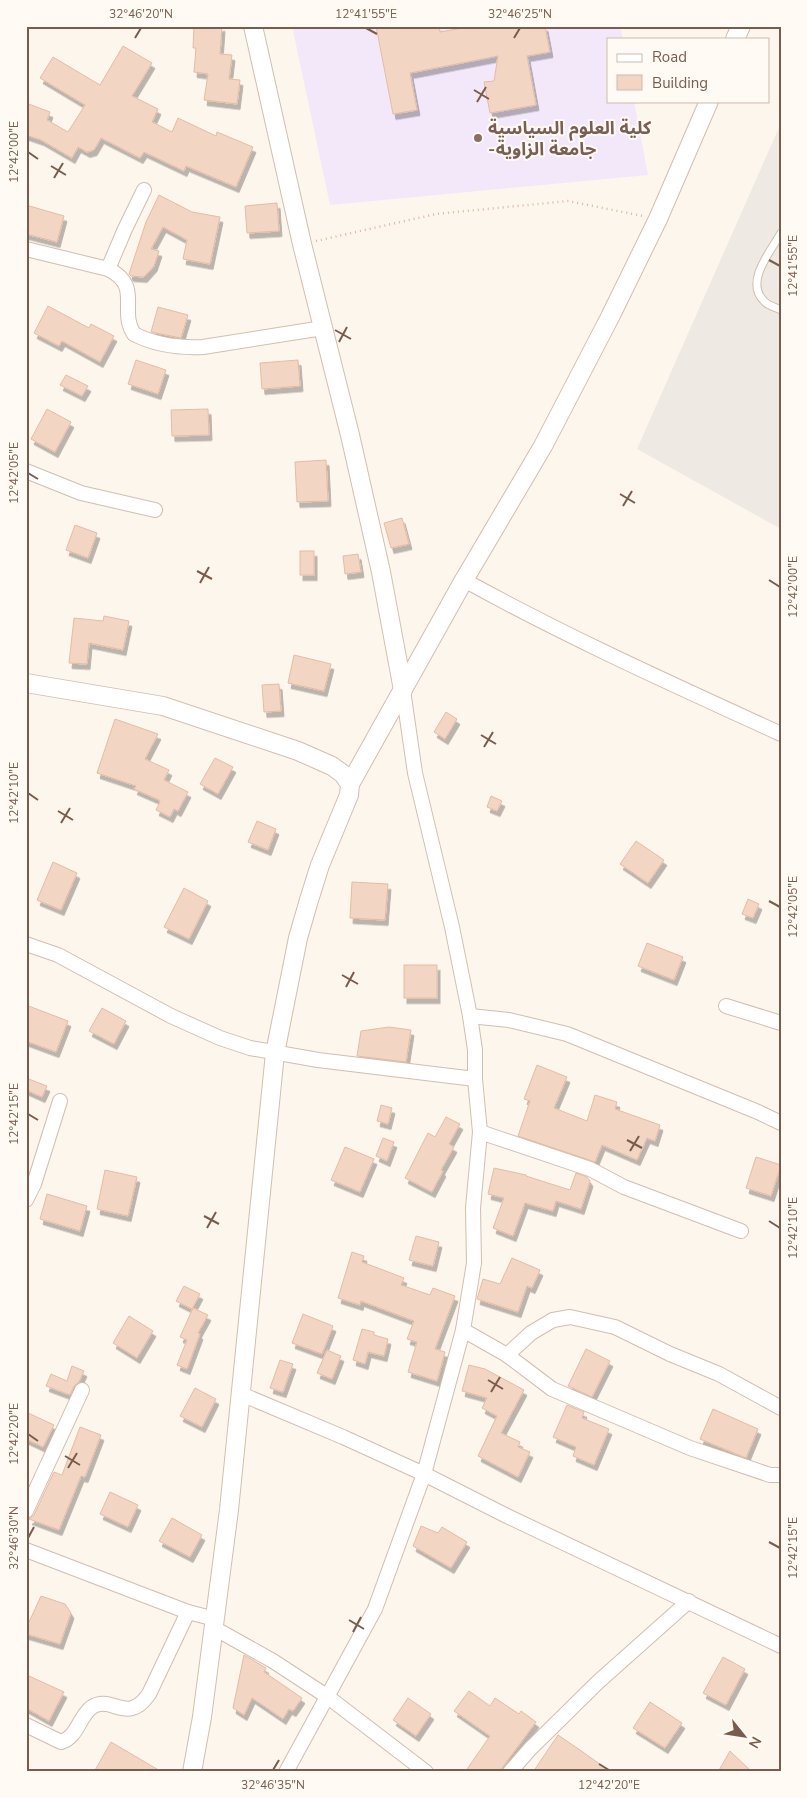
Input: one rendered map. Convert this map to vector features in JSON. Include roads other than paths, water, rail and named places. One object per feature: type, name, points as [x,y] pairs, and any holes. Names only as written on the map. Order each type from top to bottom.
[{"type":"street","points":[[253,26],[302,244],[350,435],[376,554],[403,690],[415,773],[452,927],[470,1016],[475,1050],[475,1080],[480,1132],[473,1208],[474,1263],[462,1330],[424,1474],[375,1609],[286,1772]]},
{"type":"street","points":[[735,38],[741,26]]},
{"type":"street","points":[[192,1772],[202,1717],[241,1394],[275,1053],[298,938],[320,865],[349,795],[350,784],[464,580],[543,446],[610,317],[658,219],[708,102]]},
{"type":"street","points":[[108,270],[144,190]]},
{"type":"street","points":[[26,249],[108,270],[121,278],[128,287],[130,301],[128,321],[134,334],[164,344],[187,348],[203,347],[323,328]]},
{"type":"street","points":[[26,471],[81,493],[155,510]]},
{"type":"street","points":[[464,580],[582,642],[686,692],[781,734]]},
{"type":"street","points":[[26,683],[172,708],[298,751],[332,766],[343,774],[350,784]]},
{"type":"street","points":[[26,944],[58,955],[171,1016],[220,1038],[250,1048],[475,1080]]},
{"type":"street","points":[[726,1006],[781,1024]]},
{"type":"street","points":[[470,1016],[509,1020],[567,1034],[781,1123]]},
{"type":"street","points":[[26,1200],[34,1184],[60,1101]]},
{"type":"street","points":[[480,1132],[590,1169],[624,1187],[741,1231]]},
{"type":"street","points":[[507,1355],[531,1333],[553,1320],[570,1317],[615,1327],[670,1354],[719,1374],[781,1408]]},
{"type":"street","points":[[462,1330],[507,1355],[552,1389],[690,1448],[770,1475],[781,1475]]},
{"type":"street","points":[[26,1511],[82,1390]]},
{"type":"street","points":[[241,1394],[424,1474],[507,1516],[781,1646]]},
{"type":"street","points":[[26,1550],[188,1612],[214,1624],[328,1697],[426,1772]]},
{"type":"street","points":[[510,1772],[530,1749],[598,1682],[689,1602]]},
{"type":"street","points":[[26,1726],[61,1742],[68,1740],[89,1710],[94,1706],[100,1704],[129,1710],[136,1708],[148,1694],[188,1612]]},
{"type":"lane","points":[[781,233],[760,270],[756,281],[756,287],[761,298],[770,306],[781,310]]},
{"type":"place","name":"كلية العلوم السياسية -جامعة الزاوية","points":[[478,138]]}]
